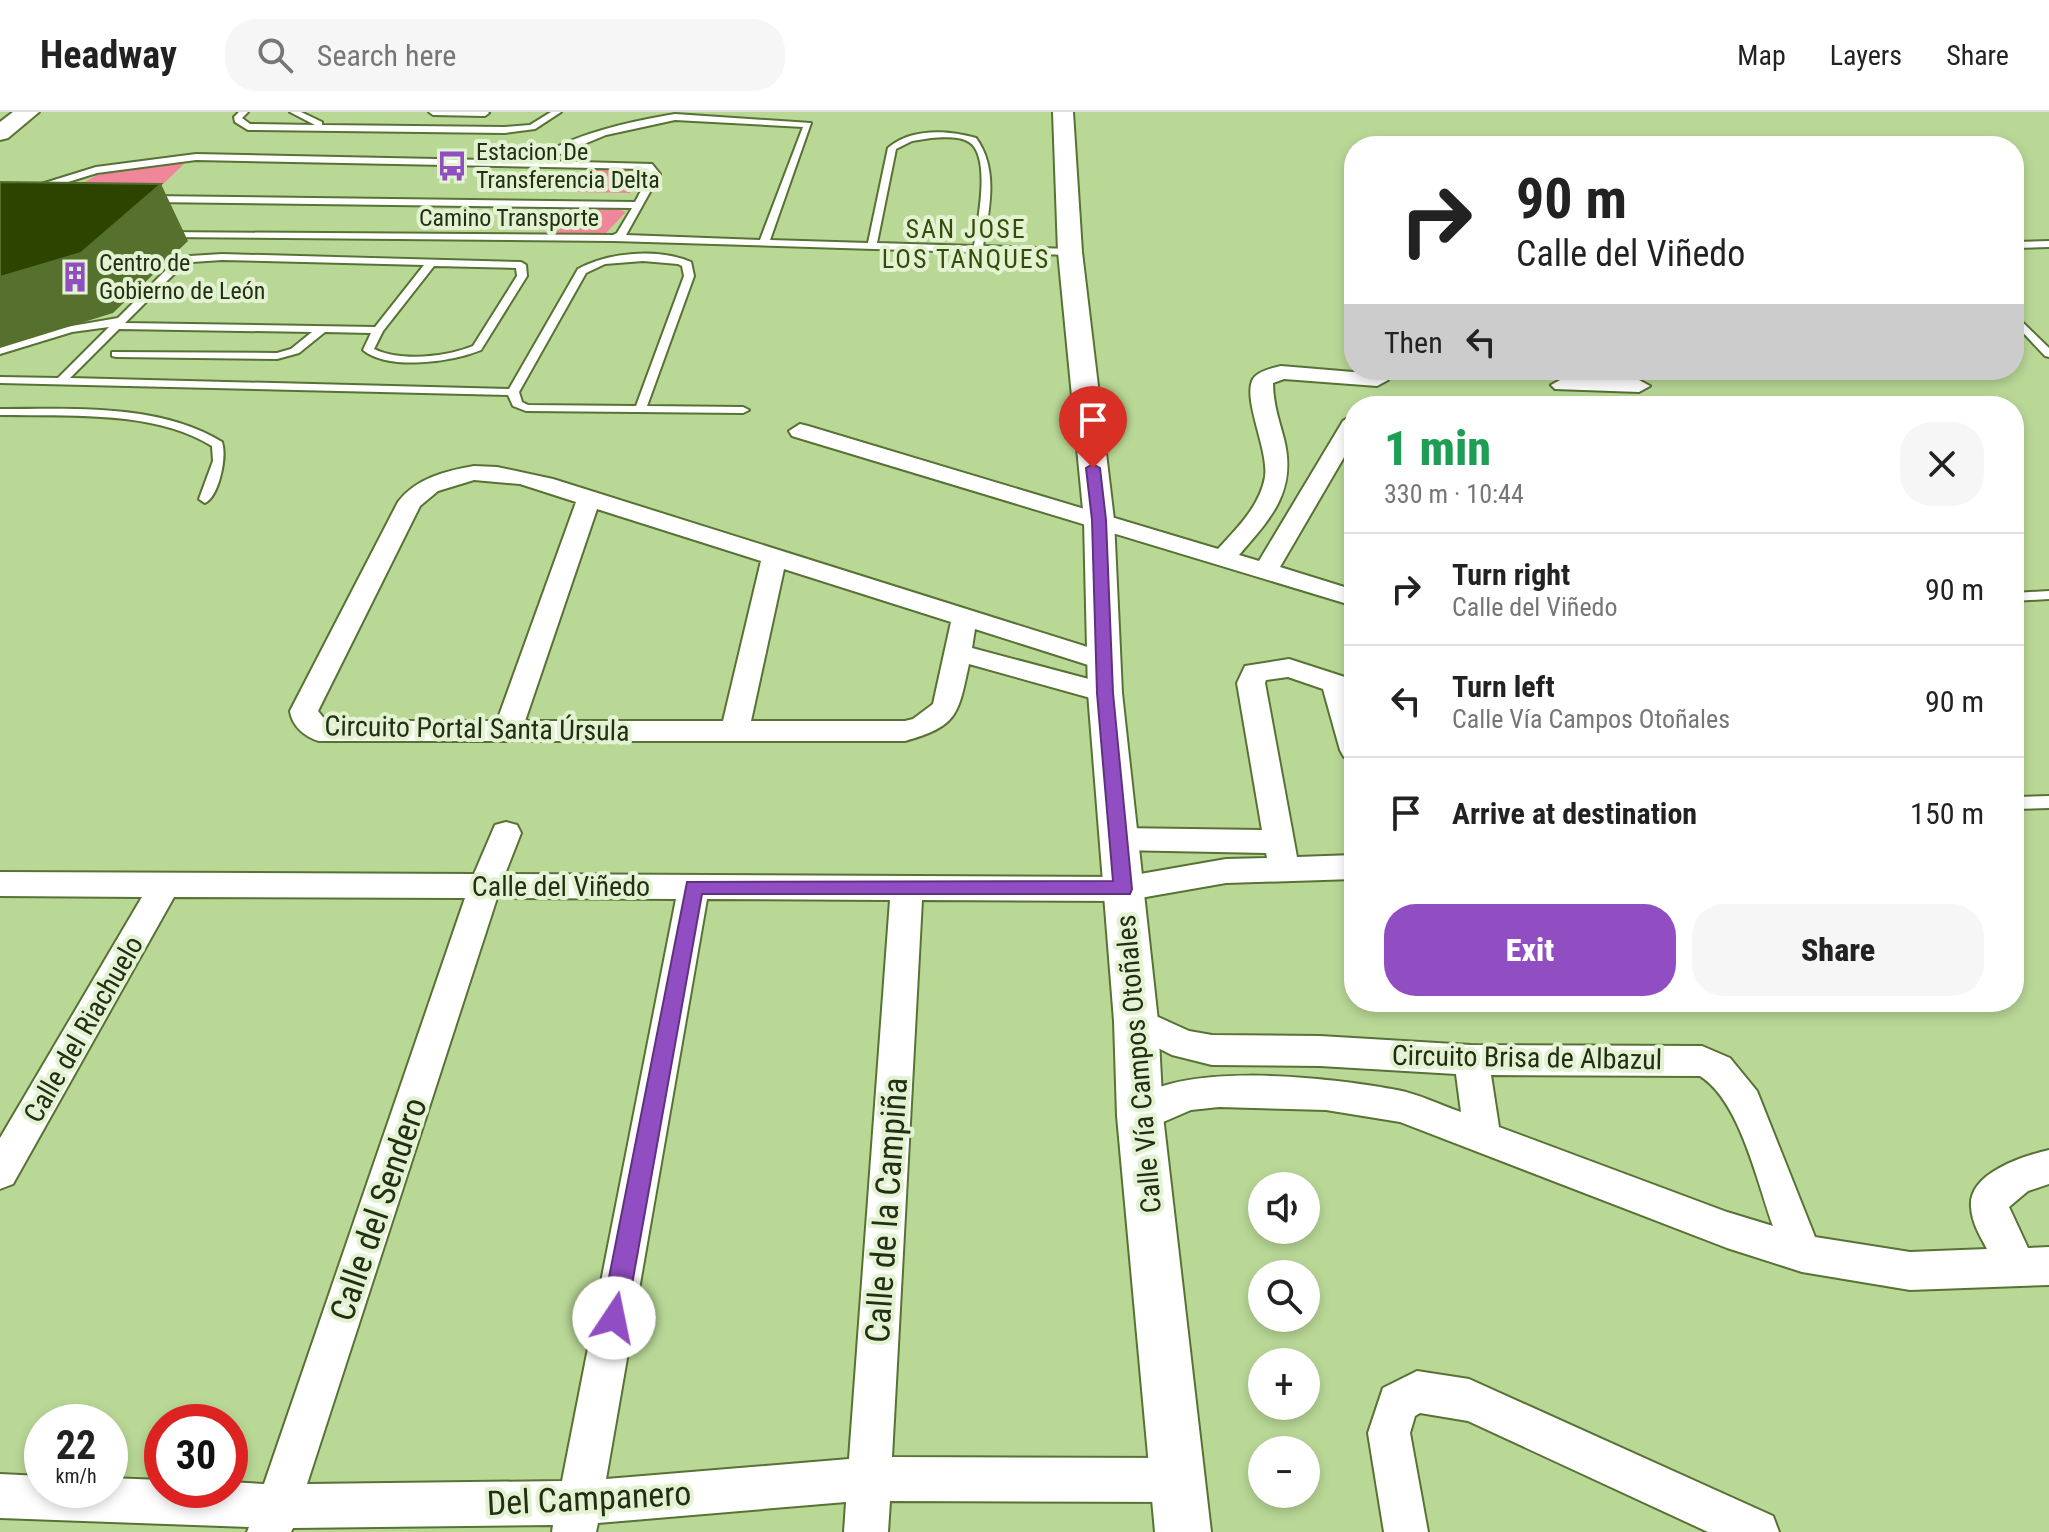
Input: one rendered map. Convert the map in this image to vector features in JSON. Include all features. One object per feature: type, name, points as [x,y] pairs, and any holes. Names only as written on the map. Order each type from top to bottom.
[{"type":"main road","points":[[0,133],[28,112]]},
{"type":"street","name":"Calle Vía Campos Otoñales","points":[[1063,114],[1070,252],[1099,520],[1104,677],[1136,1021],[1140,1116],[1183,1532]]},
{"type":"street","points":[[1224,558],[1265,507],[1278,485],[1279,459],[1265,412],[1263,380],[1281,372],[1344,374]]},
{"type":"street","points":[[1564,392],[1639,386]]},
{"type":"street","points":[[800,431],[1344,595]]},
{"type":"street","points":[[1265,571],[1344,439]]},
{"type":"street","points":[[1279,459],[1326,472]]},
{"type":"street","name":"Circuito Portal Santa Úrsula","points":[[965,617],[956,652],[950,700],[938,717],[923,726],[905,731],[319,731],[309,724],[304,711],[410,502],[418,494],[458,477],[494,473],[537,480],[965,617],[1104,677]]},
{"type":"street","points":[[508,731],[589,499]]},
{"type":"street","points":[[735,731],[774,557]]},
{"type":"street","points":[[956,652],[1104,677]]},
{"type":"street","points":[[1282,856],[1251,683],[1255,672],[1289,668],[1344,687]]},
{"type":"street","name":"Calle del Sendero","points":[[273,1519],[485,886],[506,833]]},
{"type":"street","points":[[1118,839],[1344,865]]},
{"type":"street","name":"Calle del Viñedo","points":[[0,884],[1123,889],[1226,871],[1282,856]]},
{"type":"street","name":"Calle del Riachuelo","points":[[0,1172],[165,885]]},
{"type":"street","points":[[576,1518],[694,887]]},
{"type":"street","name":"Calle de la Campiña","points":[[866,1532],[907,888]]},
{"type":"street","name":"Circuito Brisa de Albazul","points":[[1136,1021],[1184,1045],[1212,1050],[1320,1051],[1471,1060],[1712,1063],[1738,1091],[1749,1110],[1802,1253]]},
{"type":"street","points":[[1320,1051],[1326,1094]]},
{"type":"street","points":[[1471,1060],[1482,1135]]},
{"type":"street","name":"Circuito Brisa de Albazul","points":[[1140,1116],[1164,1103],[1191,1094],[1219,1091],[1326,1094],[1401,1106],[1727,1230],[1802,1253],[1910,1271],[2034,1266]]},
{"type":"street","name":"Circuito Brisa de Albazul","points":[[2034,1266],[1993,1222],[1989,1204],[1998,1190],[2028,1172],[2049,1167]]},
{"type":"street","points":[[1406,1532],[1389,1433],[1398,1403],[1417,1392],[1469,1400],[1757,1532]]},
{"type":"street","name":"Del Campanero","points":[[0,1496],[273,1519],[576,1518],[868,1479],[1178,1480]]},
{"type":"lane","points":[[244,112],[238,117],[239,122],[248,127],[505,130],[532,127],[557,112]]},
{"type":"lane","points":[[294,112],[324,126]]},
{"type":"lane","points":[[433,112],[485,113]]},
{"type":"lane","points":[[534,162],[564,145],[658,119],[675,117],[808,125],[764,242]]},
{"type":"lane","points":[[872,245],[879,220],[884,174],[892,148],[909,138],[952,136],[973,140],[981,153],[987,188],[978,249]]},
{"type":"lane","name":"Camino Transporte","points":[[0,188],[39,188],[96,170],[196,157],[649,166],[655,174],[621,235],[614,238],[160,234]]},
{"type":"lane","points":[[39,188],[71,189]]},
{"type":"lane","points":[[137,194],[640,200]]},
{"type":"lane","points":[[614,238],[1070,252]]},
{"type":"lane","points":[[2024,245],[2049,244]]},
{"type":"lane","points":[[62,380],[176,266],[190,259],[324,259],[521,265],[524,271],[477,348],[468,353],[444,357],[374,355],[368,346],[431,263]]},
{"type":"lane","points":[[641,407],[689,276],[687,264],[680,261],[610,261],[595,264],[582,271],[513,392],[517,404],[526,408],[743,410]]},
{"type":"lane","points":[[0,351],[70,329],[116,323],[378,330]]},
{"type":"lane","points":[[2024,328],[2049,354]]},
{"type":"lane","points":[[116,354],[277,356],[295,351],[321,330]]},
{"type":"lane","points":[[2029,333],[2049,330]]},
{"type":"lane","points":[[0,380],[513,392]]},
{"type":"lane","points":[[0,412],[149,421],[179,425],[206,434],[218,445],[219,461],[205,499]]},
{"type":"lane","points":[[2024,596],[2049,595]]},
{"type":"lane","points":[[2024,803],[2049,802]]},
{"type":"shaded area","points":[[158,164],[184,164],[160,187],[78,186],[97,175]]},
{"type":"shaded area","points":[[592,169],[636,169],[644,177],[630,193],[577,192]]},
{"type":"shaded area","points":[[569,208],[615,208],[626,212],[605,234],[552,233]]},
{"type":"building","points":[[0,182],[161,184],[81,253],[0,277]]},
{"type":"place","name":"Estacion De Transferencia Delta","points":[[452,166]]},
{"type":"place","name":"Centro de Gobierno de León","points":[[75,277]]},
{"type":"district","name":"SAN JOSE LOS TANQUES","points":[[966,244]]},
{"type":"route","points":[[614,1318],[694,887],[1123,889],[1105,693],[1099,520],[1093,468]]}]
